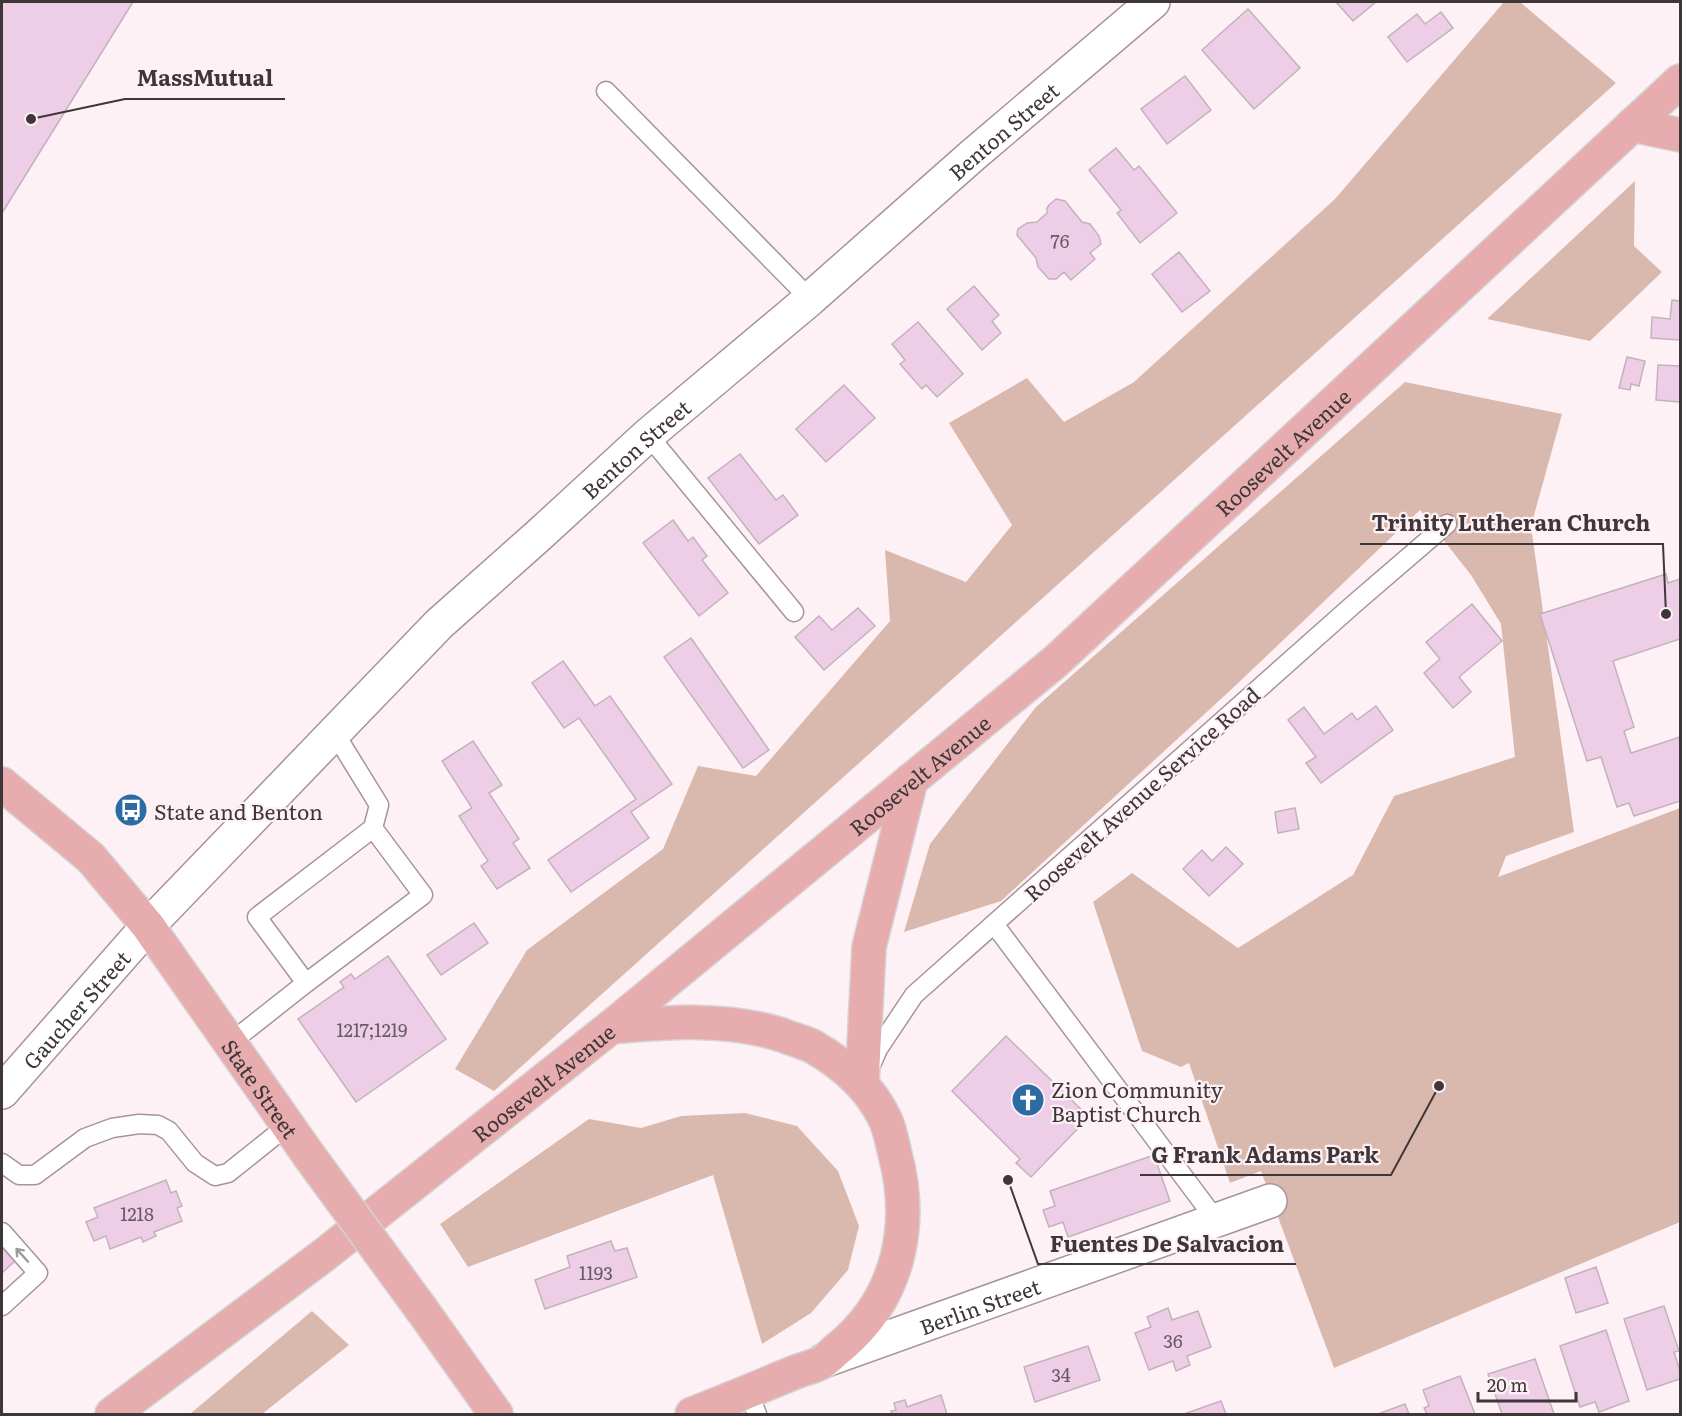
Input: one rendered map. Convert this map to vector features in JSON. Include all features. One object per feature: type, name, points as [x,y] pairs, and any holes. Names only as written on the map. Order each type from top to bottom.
[{"type":"main road","name":"Benton Street","points":[[148,926],[439,624],[648,435],[810,299],[973,155],[1154,2]]},
{"type":"main road","name":"Roosevelt Avenue","points":[[112,1414],[324,1255],[611,1027],[1056,661],[1680,81]]},
{"type":"main road","points":[[1632,125],[1680,135]]},
{"type":"main road","points":[[862,1084],[869,947],[911,780]]},
{"type":"main road","name":"State Street","points":[[2,784],[90,858],[148,926],[496,1414]]},
{"type":"main road","name":"Gaucher Street","points":[[2,1092],[148,926]]},
{"type":"main road","points":[[611,1027],[689,1022],[728,1024],[760,1029],[811,1046],[834,1060],[862,1084],[885,1119],[899,1167],[903,1204],[901,1242],[890,1280],[873,1311],[850,1338],[822,1362]]},
{"type":"main road","name":"Berlin Street","points":[[692,1414],[752,1403],[800,1370],[1270,1201]]},
{"type":"lane","points":[[606,91],[810,299]]},
{"type":"lane","points":[[648,435],[794,612]]},
{"type":"lane","name":"Roosevelt Avenue Service Road","points":[[862,1084],[878,1049],[914,995],[1447,524]]},
{"type":"lane","points":[[306,983],[257,917],[373,828],[379,805],[334,732]]},
{"type":"lane","points":[[230,1043],[423,895],[373,828]]},
{"type":"lane","points":[[994,924],[1216,1220]]},
{"type":"lane","points":[[2,1163],[19,1175],[34,1175],[85,1138],[112,1128],[139,1124],[158,1125],[169,1131],[195,1163],[215,1176],[228,1173],[288,1125]]},
{"type":"lane","points":[[2,1232],[38,1273],[2,1306]]},
{"type":"shaded area","points":[[1504,2],[1520,2],[1616,83],[494,1091],[455,1069],[527,950],[663,849],[698,766],[756,776],[890,621],[885,550],[966,582],[1012,525],[949,423],[1027,378],[1064,422],[1134,382],[1335,199]]},
{"type":"shaded area","points":[[1635,181],[1634,246],[1662,272],[1590,341],[1487,319]]},
{"type":"shaded area","points":[[1405,382],[1562,414],[1531,526],[1574,832],[1506,856],[1498,877],[1680,808],[1680,1222],[1334,1368],[1261,1171],[1230,1183],[1189,1063],[1181,1067],[1142,1051],[1093,902],[1132,873],[1238,948],[1353,875],[1394,796],[1515,757],[1501,624],[1471,575],[1420,510],[1234,687],[1001,901],[904,932],[930,844],[1036,707]]},
{"type":"shaded area","points":[[745,1113],[797,1126],[838,1171],[859,1226],[848,1270],[811,1313],[762,1344],[713,1175],[468,1267],[440,1224],[589,1119],[641,1128],[681,1116]]},
{"type":"shaded area","points":[[312,1311],[349,1345],[262,1414],[190,1414]]},
{"type":"building","points":[[2,2],[133,2],[2,213]]},
{"type":"building","points":[[1336,2],[1376,2],[1353,21]]},
{"type":"building","points":[[1248,9],[1300,68],[1254,109],[1202,50]]},
{"type":"building","points":[[1441,12],[1453,28],[1407,62],[1388,37],[1417,14],[1425,24]]},
{"type":"building","points":[[1185,76],[1211,110],[1167,144],[1141,109]]},
{"type":"building","points":[[1116,148],[1134,170],[1139,166],[1177,213],[1140,243],[1117,213],[1121,210],[1089,170]]},
{"type":"building","points":[[1056,199],[1065,201],[1082,222],[1090,224],[1099,236],[1101,244],[1090,253],[1095,259],[1071,280],[1064,272],[1056,279],[1049,279],[1038,267],[1036,258],[1017,235],[1018,229],[1027,223],[1037,222],[1047,213],[1047,208]]},
{"type":"building","points":[[1179,252],[1210,291],[1182,312],[1152,274]]},
{"type":"building","points":[[974,286],[999,315],[992,321],[1001,333],[982,350],[947,309]]},
{"type":"building","points":[[1672,300],[1680,301],[1680,340],[1651,338],[1652,317],[1670,319]]},
{"type":"building","points":[[918,322],[963,374],[937,397],[926,385],[922,389],[900,364],[905,360],[892,344]]},
{"type":"building","points":[[1627,357],[1645,361],[1639,386],[1631,384],[1630,390],[1619,388]]},
{"type":"building","points":[[1658,365],[1680,366],[1680,402],[1656,400]]},
{"type":"building","points":[[844,385],[875,418],[826,462],[796,429]]},
{"type":"building","points":[[740,454],[776,500],[783,495],[798,515],[759,544],[708,478]]},
{"type":"building","points":[[673,520],[688,541],[693,537],[707,556],[702,560],[728,593],[699,616],[643,543]]},
{"type":"building","points":[[1666,574],[1668,583],[1680,579],[1680,639],[1613,661],[1634,727],[1624,731],[1631,753],[1680,737],[1680,801],[1634,816],[1629,803],[1617,807],[1601,757],[1587,761],[1540,614]]},
{"type":"building","points":[[1472,604],[1502,641],[1459,677],[1471,692],[1453,708],[1424,673],[1440,659],[1426,642]]},
{"type":"building","points":[[858,608],[875,626],[824,670],[795,637],[819,616],[832,630]]},
{"type":"building","points":[[691,638],[769,750],[743,768],[664,657]]},
{"type":"building","points":[[563,661],[595,706],[610,696],[672,784],[631,812],[649,838],[571,892],[548,860],[636,799],[579,718],[564,728],[532,683]]},
{"type":"building","points":[[1376,706],[1393,730],[1321,783],[1306,763],[1316,757],[1288,720],[1304,707],[1324,734],[1352,713],[1357,720]]},
{"type":"building","points":[[473,741],[502,785],[489,793],[519,839],[513,843],[530,868],[497,889],[481,866],[488,861],[459,816],[472,808],[442,761]]},
{"type":"building","points":[[1295,808],[1299,829],[1278,833],[1275,812]]},
{"type":"building","points":[[1226,847],[1243,864],[1209,896],[1183,869],[1202,850],[1212,861]]},
{"type":"building","points":[[474,923],[488,943],[441,975],[427,955]]},
{"type":"building","points":[[388,956],[446,1039],[356,1102],[298,1019],[344,987],[340,982],[351,974],[355,979]]},
{"type":"building","points":[[1006,1036],[1089,1117],[1031,1177],[1016,1163],[1020,1159],[952,1091]]},
{"type":"building","points":[[1154,1155],[1170,1201],[1068,1237],[1063,1222],[1049,1227],[1043,1210],[1055,1206],[1050,1191]]},
{"type":"building","points":[[166,1180],[171,1193],[176,1191],[182,1206],[177,1208],[182,1221],[154,1232],[156,1236],[143,1242],[141,1237],[110,1249],[106,1236],[94,1241],[86,1222],[98,1217],[94,1208]]},
{"type":"building","points":[[611,1241],[615,1251],[627,1248],[637,1277],[545,1309],[535,1280],[570,1267],[567,1256]]},
{"type":"building","points":[[2,1244],[16,1260],[2,1273]]},
{"type":"building","points":[[1596,1267],[1608,1303],[1576,1313],[1565,1278]]},
{"type":"building","points":[[1664,1306],[1679,1351],[1674,1352],[1680,1379],[1647,1390],[1624,1319]]},
{"type":"building","points":[[1168,1308],[1172,1320],[1198,1311],[1211,1347],[1187,1356],[1190,1365],[1176,1371],[1173,1361],[1149,1370],[1135,1333],[1151,1327],[1147,1317]]},
{"type":"building","points":[[1606,1330],[1629,1401],[1599,1412],[1595,1402],[1580,1407],[1560,1346]]},
{"type":"building","points":[[1088,1346],[1100,1380],[1035,1402],[1024,1367]]},
{"type":"building","points":[[1535,1359],[1554,1414],[1502,1414],[1488,1374]]},
{"type":"building","points":[[1460,1376],[1475,1414],[1427,1414],[1424,1408],[1429,1406],[1423,1390]]},
{"type":"building","points":[[941,1395],[947,1414],[892,1414],[891,1411],[896,1410],[894,1403],[905,1400],[907,1407]]},
{"type":"building","points":[[1221,1401],[1226,1414],[1184,1414]]},
{"type":"building","points":[[1405,1404],[1409,1414],[1378,1414]]},
{"type":"place","name":"MassMutual","points":[[31,119]]},
{"type":"place","name":"Trinity Lutheran Church","points":[[1666,614]]},
{"type":"place","name":"State and Benton","points":[[131,810]]},
{"type":"place","name":"G Frank Adams Park","points":[[1439,1086]]},
{"type":"place","name":"Zion Community Baptist Church","points":[[1028,1100]]},
{"type":"place","name":"Fuentes De Salvacion","points":[[1008,1180]]}]
